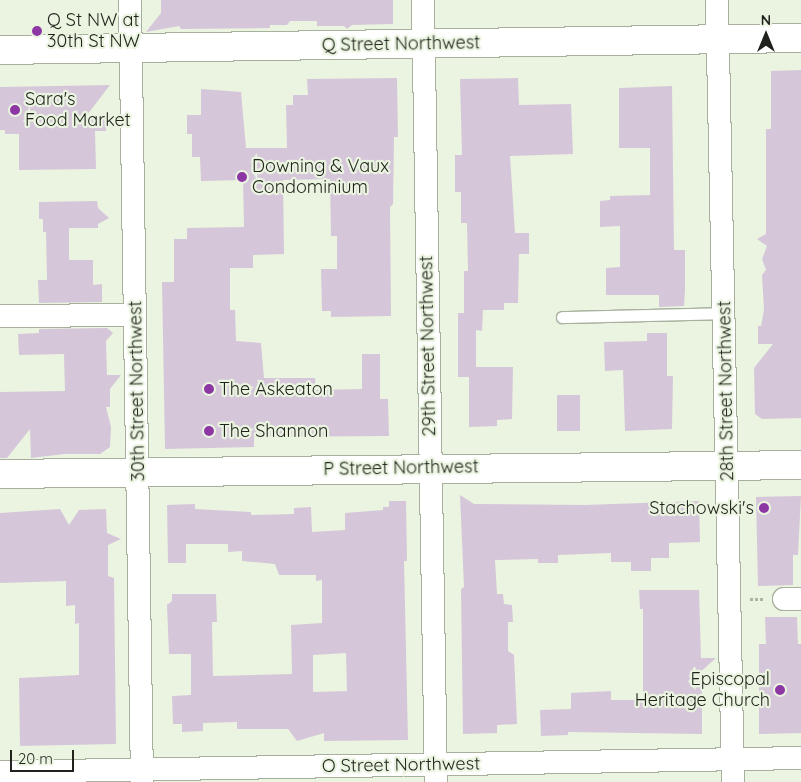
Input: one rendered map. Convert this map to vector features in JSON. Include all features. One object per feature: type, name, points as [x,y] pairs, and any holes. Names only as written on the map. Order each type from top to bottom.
[{"type":"street","name":"30th Street Northwest","points":[[130,0],[139,472],[142,776]]},
{"type":"street","name":"29th Street Northwest","points":[[423,0],[436,773]]},
{"type":"street","name":"28th Street Northwest","points":[[717,0],[733,782]]},
{"type":"street","name":"Q Street Northwest","points":[[0,50],[801,38]]},
{"type":"street","points":[[0,316],[135,315]]},
{"type":"street","name":"P Street Northwest","points":[[0,474],[727,464],[801,465]]},
{"type":"street","name":"O Street Northwest","points":[[0,772],[142,776],[436,773],[733,759],[801,758]]},
{"type":"lane","points":[[562,317],[724,313]]},
{"type":"path","points":[[749,599],[759,599]]},
{"type":"building","points":[[161,0],[393,0],[393,24],[352,25],[347,29],[344,26],[317,26],[317,21],[290,21],[287,25],[270,25],[270,28],[181,29],[179,26],[146,32],[161,13]]},
{"type":"building","points":[[801,70],[801,418],[762,419],[755,414],[754,368],[773,344],[758,344],[758,326],[761,326],[764,310],[762,275],[766,270],[762,259],[767,246],[757,239],[766,234],[766,129],[771,129],[771,71]]},
{"type":"building","points":[[397,78],[398,137],[394,137],[393,204],[390,207],[391,316],[331,317],[331,311],[322,311],[321,269],[337,269],[337,236],[331,236],[330,179],[283,180],[284,254],[253,255],[253,268],[230,268],[230,310],[235,310],[236,341],[261,343],[264,378],[315,378],[316,390],[362,389],[362,354],[380,354],[380,399],[388,399],[389,436],[254,437],[254,447],[165,449],[162,282],[174,282],[174,239],[187,239],[187,228],[244,227],[243,180],[201,181],[200,157],[192,157],[192,134],[187,134],[187,115],[201,115],[201,89],[241,92],[246,148],[287,148],[286,105],[293,105],[293,95],[308,95],[307,79]]},
{"type":"building","points":[[518,78],[519,105],[571,104],[573,154],[510,156],[515,233],[529,233],[529,254],[519,254],[518,303],[504,303],[504,310],[483,310],[482,331],[476,330],[476,367],[513,367],[512,419],[497,420],[497,426],[469,427],[469,377],[458,377],[458,313],[464,313],[464,271],[468,271],[467,223],[461,223],[461,192],[455,192],[455,155],[462,155],[460,79]]},
{"type":"building","points":[[110,85],[87,115],[106,115],[106,131],[95,131],[96,169],[19,170],[19,134],[5,134],[5,130],[0,130],[0,87]]},
{"type":"building","points":[[672,86],[674,250],[685,250],[685,290],[684,306],[659,307],[659,295],[606,295],[606,268],[620,267],[620,226],[600,227],[600,201],[610,200],[610,196],[650,195],[650,148],[619,148],[619,88]]},
{"type":"building","points":[[97,201],[98,208],[109,218],[98,224],[98,228],[69,228],[69,260],[93,260],[93,285],[102,284],[102,302],[39,303],[38,280],[47,280],[46,232],[43,232],[43,219],[39,219],[39,202]]},
{"type":"building","points":[[107,328],[113,333],[106,341],[107,375],[121,375],[110,389],[110,407],[106,407],[111,427],[110,447],[100,454],[64,454],[31,458],[30,429],[7,458],[0,458],[0,392],[65,391],[64,354],[19,355],[18,334],[39,333],[39,329]]},
{"type":"building","points":[[647,333],[667,333],[667,376],[673,376],[672,429],[625,431],[623,370],[605,371],[604,342],[647,341]]},
{"type":"building","points":[[557,395],[580,395],[580,431],[557,431]]},
{"type":"building","points":[[460,495],[474,504],[585,505],[699,501],[700,542],[669,543],[669,558],[651,558],[651,571],[631,571],[631,562],[611,562],[611,553],[558,555],[558,563],[538,563],[538,559],[495,560],[497,594],[503,594],[504,604],[512,605],[513,622],[508,622],[508,651],[514,655],[517,724],[497,725],[497,733],[463,734],[461,589],[464,587]]},
{"type":"building","points":[[801,496],[798,555],[793,555],[793,585],[758,586],[756,497]]},
{"type":"building","points":[[389,501],[406,501],[407,561],[404,561],[408,740],[324,741],[324,733],[297,741],[288,729],[237,729],[237,722],[203,723],[203,731],[182,732],[182,724],[173,724],[172,696],[191,695],[191,654],[169,654],[167,605],[172,601],[172,594],[216,594],[217,622],[212,622],[213,676],[292,674],[291,625],[322,623],[322,580],[316,581],[316,575],[279,575],[275,564],[242,561],[242,551],[228,552],[228,544],[186,544],[186,563],[168,563],[167,505],[195,504],[195,509],[251,512],[251,515],[294,514],[294,508],[311,507],[312,532],[345,530],[345,513],[383,510],[383,507],[389,507]],"holes":[[[346,653],[347,691],[313,692],[313,655]]]},
{"type":"building","points":[[60,509],[69,525],[79,510],[106,509],[107,533],[121,539],[108,545],[108,576],[114,578],[116,744],[20,746],[19,678],[79,675],[79,623],[75,624],[75,605],[66,606],[66,581],[0,583],[0,513]]},
{"type":"building","points":[[639,590],[699,590],[701,658],[716,658],[698,674],[708,685],[702,691],[702,734],[568,732],[568,735],[541,736],[540,710],[571,709],[571,693],[611,691],[611,700],[643,700],[643,609],[640,609]]},
{"type":"building","points":[[765,617],[797,617],[798,644],[801,644],[801,733],[759,734],[759,644],[766,644]]},
{"type":"place","name":"Q St NW at 30th St NW","points":[[37,31]]},
{"type":"place","name":"Sara's Food Market","points":[[15,110]]},
{"type":"place","name":"Downing & Vaux Condominium","points":[[242,177]]},
{"type":"place","name":"The Askeaton","points":[[209,389]]},
{"type":"place","name":"The Shannon","points":[[209,431]]},
{"type":"place","name":"Stachowski's","points":[[764,508]]},
{"type":"place","name":"Episcopal Heritage Church","points":[[780,690]]}]
